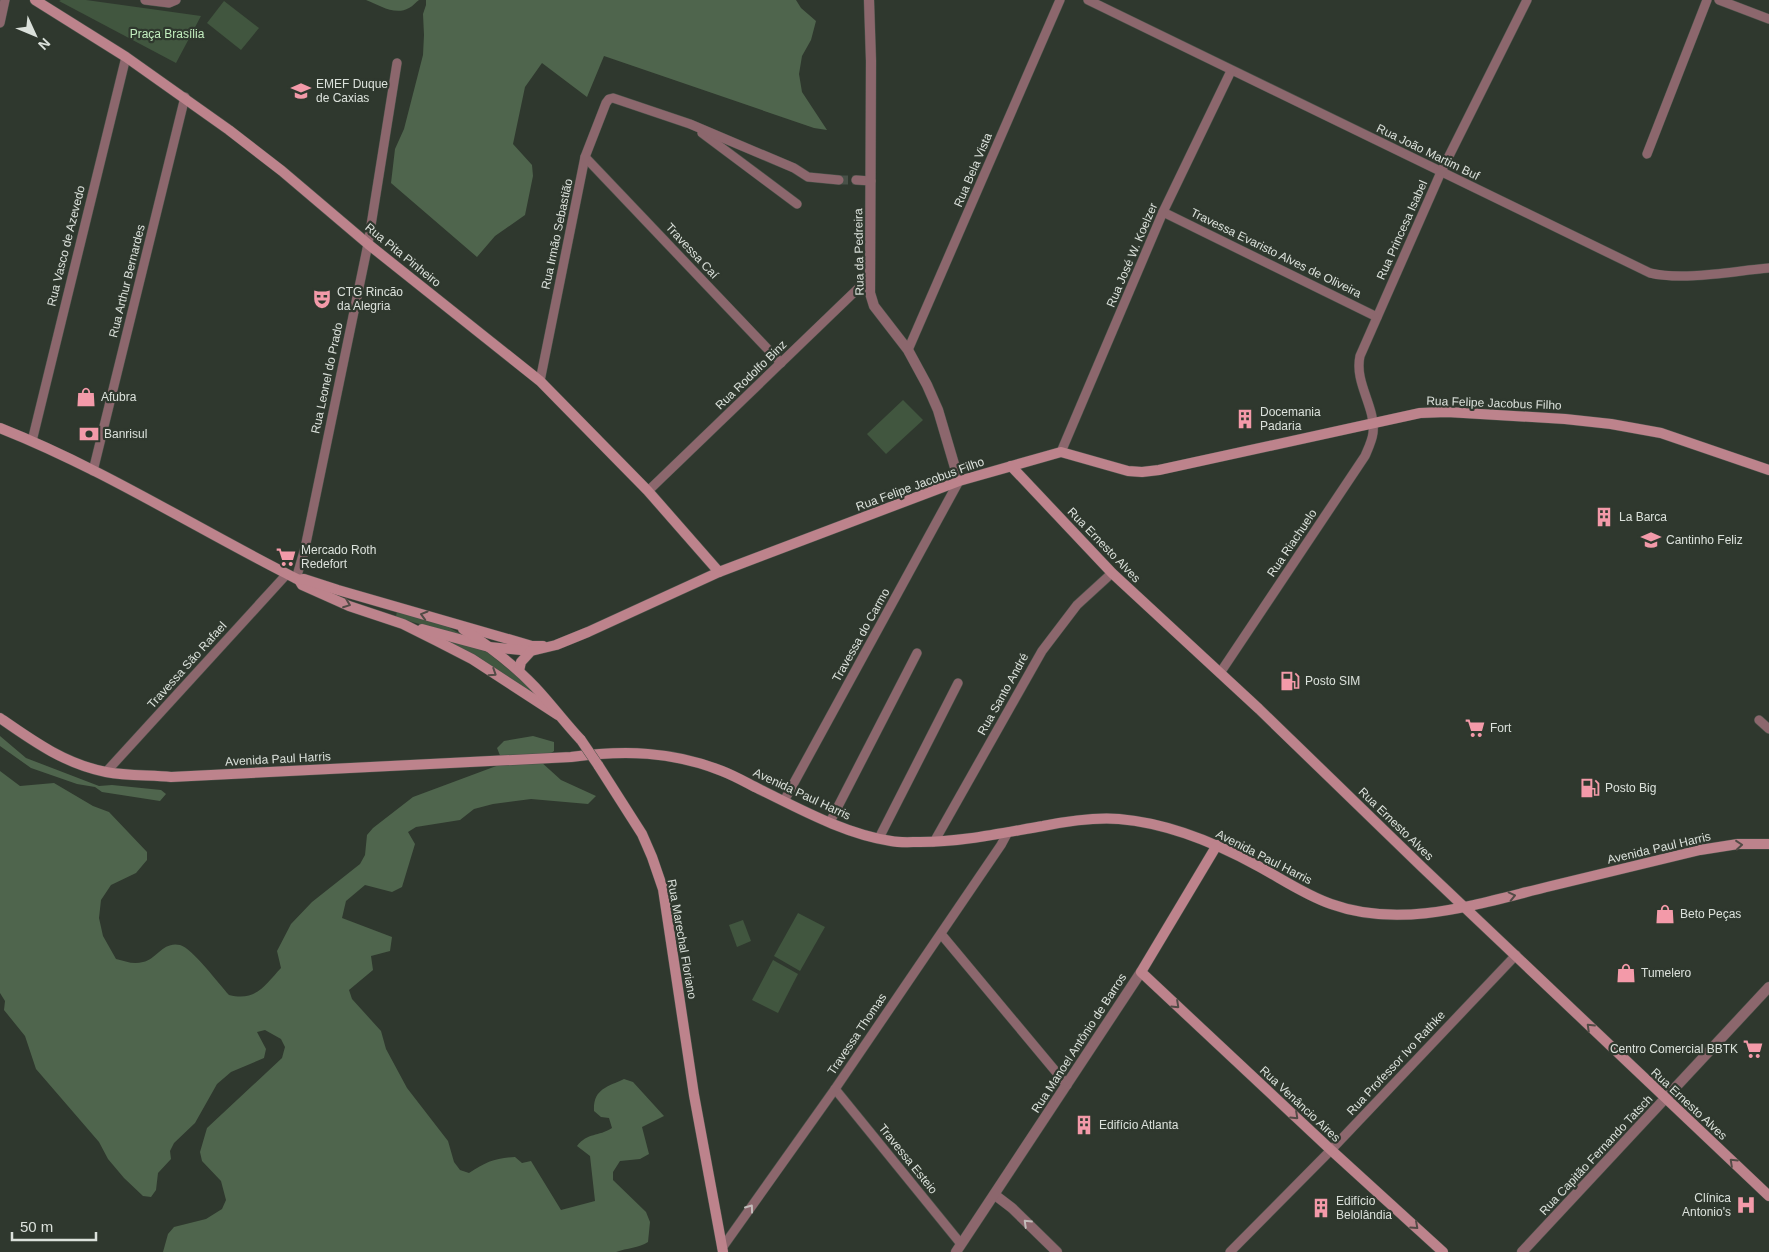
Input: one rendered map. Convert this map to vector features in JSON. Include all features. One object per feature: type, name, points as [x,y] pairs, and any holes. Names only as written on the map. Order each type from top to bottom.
[{"type":"main road","name":"Rua Pita Pinheiro","points":[[35,0],[126,57],[185,97],[282,171],[368,244],[540,381],[648,491],[719,572]]},
{"type":"main road","name":"Rua Felipe Jacobus Filho","points":[[531,652],[556,646],[719,572],[959,481],[1061,452],[1128,471],[1142,472],[1159,470],[1373,422],[1420,413],[1447,412],[1565,419],[1611,424],[1661,433],[1769,470]]},
{"type":"main road","points":[[0,428],[32,441],[93,471],[294,578],[302,585],[328,597],[403,624],[489,646],[531,652]]},
{"type":"main road","name":"Rua Ernesto Alves","points":[[1011,466],[1112,573],[1220,673],[1769,1196]]},
{"type":"main road","points":[[294,578],[312,581],[532,646],[556,646]]},
{"type":"main road","points":[[376,615],[386,610],[380,602]]},
{"type":"main road","points":[[403,624],[472,659],[558,715]]},
{"type":"main road","name":"Rua Marechal Floriano","points":[[456,624],[489,646],[518,671],[535,687],[580,740],[609,781],[642,834],[652,856],[663,889],[694,1095],[722,1250]]},
{"type":"main road","points":[[518,671],[521,662],[531,652]]},
{"type":"main road","name":"Avenida Paul Harris","points":[[0,718],[51,752],[78,764],[106,772],[171,777],[571,756],[608,752],[679,757],[695,762],[724,772],[830,822],[892,841],[934,842],[968,839],[1070,821],[1116,819],[1157,826],[1218,845],[1310,895],[1363,913],[1411,916],[1465,907],[1700,850],[1738,844],[1769,844]]},
{"type":"main road","name":"Rua Manoel Antônio de Barros","points":[[1141,972],[1218,845]]},
{"type":"main road","name":"Rua Venâncio Aires","points":[[1141,972],[1331,1150],[1444,1252]]},
{"type":"street","points":[[0,23],[6,0]]},
{"type":"street","points":[[146,0],[169,3],[176,0]]},
{"type":"street","name":"Rua da Pedreira","points":[[869,0],[871,61],[870,293],[874,306],[908,350],[927,385],[938,410],[959,481]]},
{"type":"street","name":"Rua Bela Vista","points":[[908,350],[1060,0]]},
{"type":"street","name":"Rua João Martim Buf","points":[[1088,0],[1650,273],[1662,276],[1686,276],[1769,268]]},
{"type":"street","name":"Rua Princesa Isabel","points":[[1373,422],[1361,382],[1360,356],[1441,172],[1527,0]]},
{"type":"street","points":[[1647,154],[1707,0]]},
{"type":"street","points":[[1719,0],[1769,19]]},
{"type":"street","name":"Rua Vasco de Azevedo","points":[[32,441],[126,57]]},
{"type":"street","name":"Rua Leonel do Prado","points":[[294,578],[312,513],[368,244],[397,63]]},
{"type":"street","name":"Rua José W. Koelzer","points":[[1061,452],[1163,212],[1231,70]]},
{"type":"street","name":"Rua Arthur Bernardes","points":[[93,471],[185,97]]},
{"type":"street","name":"Rua Irmão Sebastião","points":[[540,381],[585,157],[606,103],[609,99],[613,98],[690,124]]},
{"type":"street","points":[[690,124],[794,168],[808,177],[839,180]]},
{"type":"street","points":[[690,124],[797,204]]},
{"type":"street","name":"Travessa Caí","points":[[585,157],[781,363]]},
{"type":"street","points":[[856,180],[871,181]]},
{"type":"street","name":"Travessa Evaristo Alves de Oliveira","points":[[1163,212],[1377,317]]},
{"type":"street","name":"Rua Rodolfo Binz","points":[[648,491],[870,277]]},
{"type":"street","name":"Rua Riachuelo","points":[[1220,673],[1365,456],[1371,444],[1373,422]]},
{"type":"street","name":"Travessa do Carmo","points":[[784,801],[959,481]]},
{"type":"street","name":"Rua Santo André","points":[[934,842],[1042,651],[1077,605],[1112,573]]},
{"type":"street","name":"Travessa São Rafael","points":[[106,772],[294,578]]},
{"type":"street","points":[[830,822],[917,653]]},
{"type":"street","points":[[879,838],[958,683]]},
{"type":"street","points":[[1759,720],[1769,729]]},
{"type":"street","name":"Travessa Thomas","points":[[722,1250],[835,1089],[1008,832]]},
{"type":"street","points":[[941,934],[1067,1085]]},
{"type":"street","name":"Rua Professor Ivo Rathke","points":[[1230,1252],[1331,1150],[1516,955]]},
{"type":"street","name":"Rua Manoel Antônio de Barros","points":[[958,1248],[1141,972]]},
{"type":"street","name":"Rua Capitão Fernando Tatsch","points":[[1522,1252],[1769,987]]},
{"type":"street","name":"Travessa Esteio","points":[[835,1089],[958,1248]]},
{"type":"street","points":[[994,1194],[1012,1208],[1057,1252]]},
{"type":"green space","name":"Praça Brasília","points":[[86,0],[201,16],[176,63],[59,1]]},
{"type":"green space","points":[[366,0],[419,0],[409,8],[398,11],[387,9]]},
{"type":"green space","points":[[426,0],[796,0],[801,8],[816,21],[811,40],[802,56],[799,74],[802,92],[827,130],[814,128],[604,56],[587,97],[542,63],[525,87],[513,144],[532,165],[533,176],[525,215],[495,236],[477,257],[391,183],[395,149],[404,129],[423,55],[423,14]]},
{"type":"green space","points":[[224,1],[259,28],[241,50],[207,23]]},
{"type":"green space","points":[[903,400],[923,420],[886,454],[867,434]]},
{"type":"green space","points":[[397,610],[448,627],[472,640],[396,617]]},
{"type":"green space","points":[[441,638],[487,652],[528,685],[550,709],[480,658]]},
{"type":"green space","points":[[0,736],[26,758],[99,786],[112,785],[161,790],[166,794],[160,801],[102,792],[95,787],[77,784],[31,768],[0,746]]},
{"type":"green space","points":[[533,736],[554,742],[554,751],[540,761],[561,780],[596,796],[588,804],[531,799],[493,804],[474,809],[460,820],[416,827],[408,832],[415,844],[402,887],[392,892],[365,885],[346,901],[342,918],[392,937],[390,951],[371,956],[373,970],[349,990],[352,999],[381,1031],[386,1049],[407,1088],[448,1141],[454,1162],[460,1170],[469,1173],[491,1161],[502,1158],[515,1157],[522,1163],[531,1161],[561,1210],[595,1201],[590,1156],[577,1146],[585,1139],[612,1128],[609,1118],[601,1117],[594,1111],[594,1104],[599,1093],[624,1079],[633,1082],[664,1116],[642,1127],[649,1154],[640,1159],[620,1161],[613,1172],[613,1180],[646,1212],[650,1222],[648,1242],[641,1246],[616,1252],[163,1252],[168,1234],[174,1227],[206,1219],[222,1209],[226,1200],[221,1181],[202,1161],[200,1152],[207,1128],[282,1058],[285,1047],[281,1039],[265,1030],[257,1032],[266,1049],[264,1058],[231,1072],[217,1084],[195,1123],[174,1143],[170,1151],[171,1159],[158,1173],[156,1190],[151,1197],[143,1196],[124,1178],[108,1159],[99,1142],[36,1069],[25,1036],[4,1010],[5,1001],[0,993],[0,771],[20,786],[54,783],[93,806],[109,812],[147,852],[147,860],[136,873],[111,885],[101,900],[99,918],[103,936],[116,959],[139,963],[152,958],[169,946],[174,944],[180,945],[198,959],[229,995],[238,997],[253,994],[265,986],[281,968],[277,951],[291,924],[312,902],[360,864],[365,855],[367,835],[373,828],[413,797],[507,762],[501,758],[497,748],[504,741]]},
{"type":"green space","points":[[798,913],[825,927],[800,971],[774,956]]},
{"type":"green space","points":[[743,920],[751,941],[737,947],[729,925]]},
{"type":"green space","points":[[773,960],[798,974],[778,1013],[752,1000]]},
{"type":"tunnel","points":[[839,180],[856,180]]},
{"type":"place","name":"EMEF Duque de Caxias","points":[[301,91]]},
{"type":"place","name":"CTG Rincão da Alegria","points":[[322,299]]},
{"type":"place","name":"Afubra","points":[[86,397]]},
{"type":"place","name":"Docemania Padaria","points":[[1245,419]]},
{"type":"place","name":"Banrisul","points":[[89,434]]},
{"type":"place","name":"La Barca","points":[[1604,517]]},
{"type":"place","name":"Cantinho Feliz","points":[[1651,540]]},
{"type":"place","name":"Mercado Roth Redefort","points":[[286,557]]},
{"type":"place","name":"Posto SIM","points":[[1290,681]]},
{"type":"place","name":"Fort","points":[[1475,728]]},
{"type":"place","name":"Posto Big","points":[[1590,788]]},
{"type":"place","name":"Beto Peças","points":[[1665,914]]},
{"type":"place","name":"Tumelero","points":[[1626,973]]},
{"type":"place","name":"Centro Comercial BBTK","points":[[1753,1049]]},
{"type":"place","name":"Edifício Atlanta","points":[[1084,1125]]},
{"type":"place","name":"Clínica Antonio's","points":[[1746,1205]]},
{"type":"place","name":"Edifício Belolândia","points":[[1321,1208]]}]
